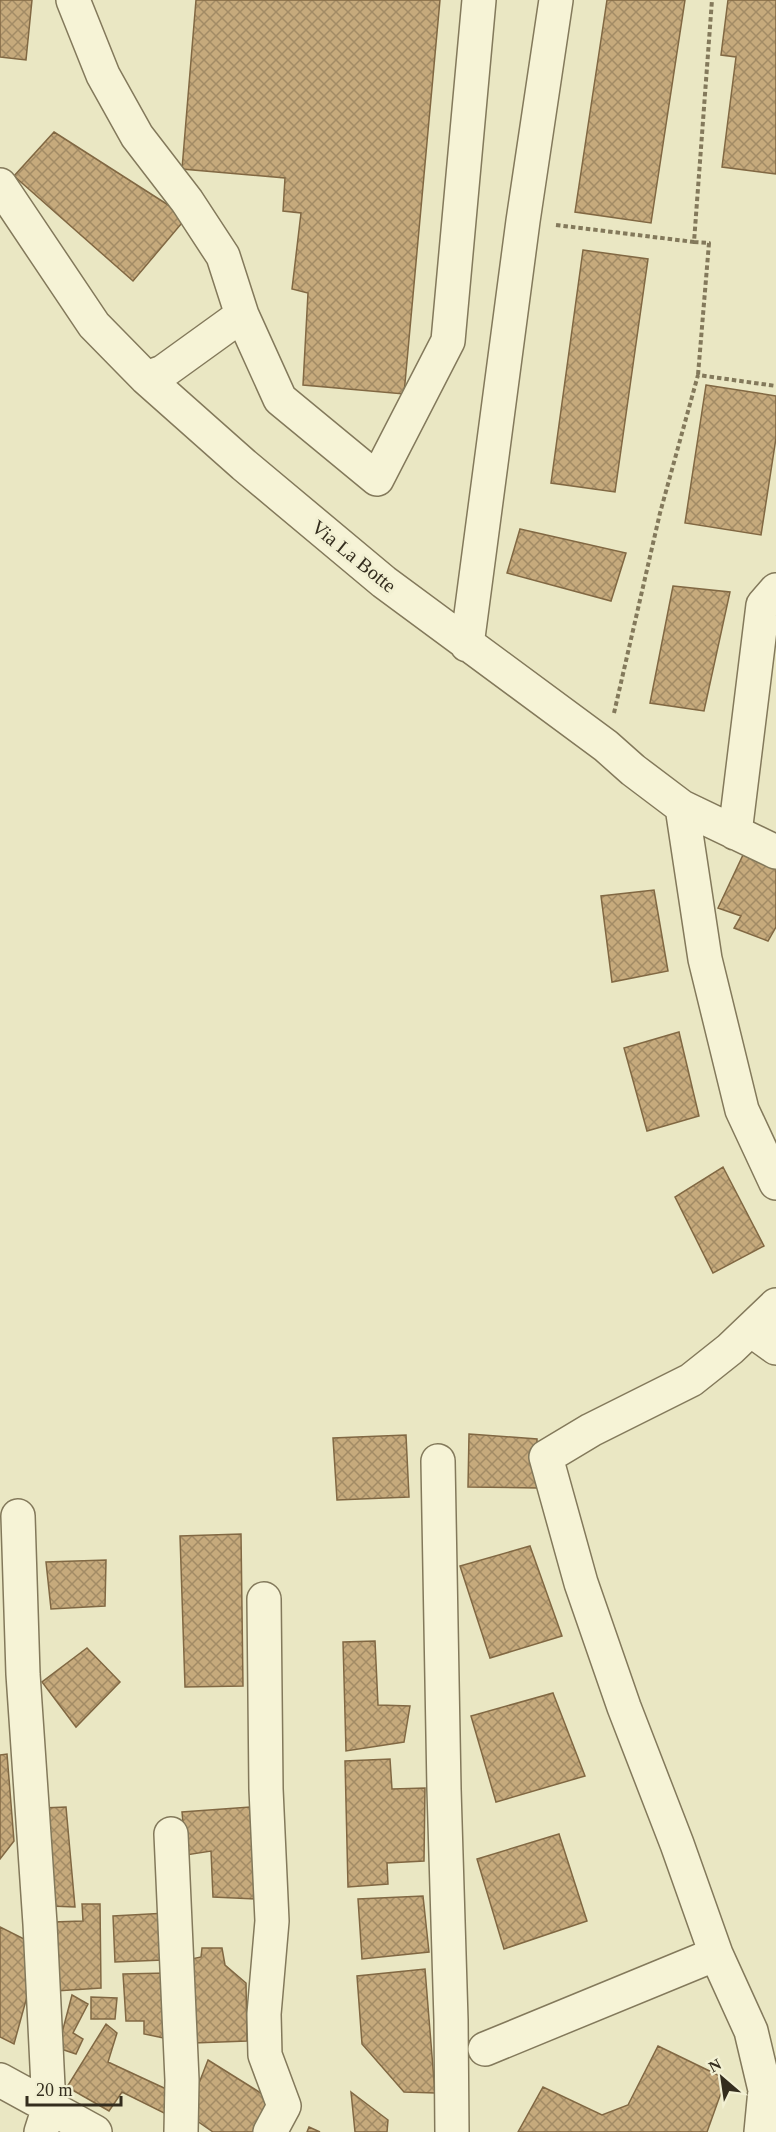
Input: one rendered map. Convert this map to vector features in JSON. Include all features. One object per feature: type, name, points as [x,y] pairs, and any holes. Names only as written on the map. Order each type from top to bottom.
[{"type":"street","points":[[73,0],[104,75],[137,136],[187,201],[223,256],[242,315],[280,399],[377,479],[448,341],[479,0]]},
{"type":"street","points":[[467,645],[523,221],[556,0]]},
{"type":"street","name":"Via La Botte","points":[[0,184],[94,325],[146,378],[244,465],[384,582],[606,746],[633,770],[682,807],[776,852]]},
{"type":"street","points":[[146,378],[163,372],[242,315]]},
{"type":"street","points":[[735,833],[763,605],[776,590]]},
{"type":"street","points":[[682,807],[705,958],[742,1110],[776,1183]]},
{"type":"street","points":[[761,2132],[765,2090],[751,2031],[716,1954],[677,1844],[624,1707],[581,1583],[546,1457],[591,1430],[691,1380],[763,1339],[776,1305]]},
{"type":"street","points":[[438,1461],[452,2132]]},
{"type":"street","points":[[18,1516],[23,1674],[40,1924],[45,2120]]},
{"type":"street","points":[[264,1599],[266,1789],[272,1922],[264,2014],[265,2055],[284,2106],[270,2132]]},
{"type":"street","points":[[171,1834],[182,2080],[181,2132]]},
{"type":"street","points":[[485,2049],[716,1954]]},
{"type":"street","points":[[0,2080],[45,2120],[95,2132]]},
{"type":"path","points":[[694,242],[712,0]]},
{"type":"path","points":[[523,221],[709,243],[698,375],[660,513],[606,746]]},
{"type":"path","points":[[698,375],[776,386]]},
{"type":"building","points":[[0,0],[32,0],[26,60],[0,57]]},
{"type":"building","points":[[196,0],[440,0],[404,394],[303,385],[308,293],[292,289],[301,213],[283,211],[285,178],[182,169]]},
{"type":"building","points":[[607,0],[685,0],[651,223],[575,212]]},
{"type":"building","points":[[728,0],[776,0],[776,174],[722,167],[736,57],[721,55]]},
{"type":"building","points":[[54,132],[187,217],[133,281],[14,176]]},
{"type":"building","points":[[583,250],[648,259],[615,492],[551,483]]},
{"type":"building","points":[[706,385],[776,396],[776,438],[761,535],[685,523]]},
{"type":"building","points":[[520,529],[626,553],[611,601],[507,573]]},
{"type":"building","points":[[673,586],[730,592],[704,711],[650,703]]},
{"type":"building","points":[[743,855],[776,867],[776,927],[768,941],[734,928],[741,916],[718,908]]},
{"type":"building","points":[[654,890],[668,971],[612,982],[601,896]]},
{"type":"building","points":[[679,1032],[699,1116],[647,1131],[624,1048]]},
{"type":"building","points":[[723,1167],[764,1246],[713,1273],[675,1197]]},
{"type":"building","points":[[469,1434],[537,1439],[537,1488],[468,1487]]},
{"type":"building","points":[[406,1435],[409,1497],[337,1500],[333,1438]]},
{"type":"building","points":[[241,1534],[243,1686],[185,1687],[180,1536]]},
{"type":"building","points":[[530,1546],[562,1636],[490,1658],[460,1566]]},
{"type":"building","points":[[106,1560],[105,1606],[51,1609],[46,1562]]},
{"type":"building","points":[[375,1641],[378,1705],[410,1706],[404,1742],[346,1751],[343,1642]]},
{"type":"building","points":[[87,1648],[120,1682],[76,1727],[42,1682]]},
{"type":"building","points":[[553,1693],[585,1776],[496,1802],[471,1716]]},
{"type":"building","points":[[7,1754],[14,1841],[0,1859],[0,1755]]},
{"type":"building","points":[[390,1759],[392,1789],[425,1788],[424,1861],[387,1863],[388,1884],[348,1887],[345,1761]]},
{"type":"building","points":[[66,1807],[75,1907],[50,1906],[42,1808]]},
{"type":"building","points":[[250,1807],[255,1899],[213,1897],[211,1851],[186,1855],[182,1812]]},
{"type":"building","points":[[559,1834],[587,1921],[504,1949],[477,1859]]},
{"type":"building","points":[[423,1896],[429,1952],[362,1959],[358,1899]]},
{"type":"building","points":[[82,1904],[100,1904],[101,1988],[56,1991],[53,1922],[83,1921]]},
{"type":"building","points":[[167,1913],[163,1960],[115,1962],[113,1916]]},
{"type":"building","points":[[0,1927],[26,1940],[28,1993],[14,2044],[0,2037]]},
{"type":"building","points":[[202,1948],[222,1948],[225,1965],[246,1983],[247,2041],[194,2043],[187,1960],[201,1957]]},
{"type":"building","points":[[425,1969],[435,2093],[404,2092],[362,2044],[357,1976]]},
{"type":"building","points":[[167,1973],[164,2038],[144,2034],[144,2021],[126,2021],[123,1974]]},
{"type":"building","points":[[72,1995],[88,2004],[73,2033],[83,2039],[76,2054],[58,2048]]},
{"type":"building","points":[[91,1997],[117,1998],[115,2019],[91,2019]]},
{"type":"building","points":[[106,2024],[117,2033],[108,2062],[177,2094],[172,2117],[122,2092],[109,2111],[67,2087]]},
{"type":"building","points":[[658,2046],[726,2079],[707,2132],[518,2132],[543,2087],[602,2115],[628,2105]]},
{"type":"building","points":[[208,2060],[272,2100],[255,2132],[213,2132],[187,2114]]},
{"type":"building","points":[[351,2092],[388,2120],[387,2132],[355,2132]]},
{"type":"building","points":[[309,2127],[320,2132],[307,2132]]}]
